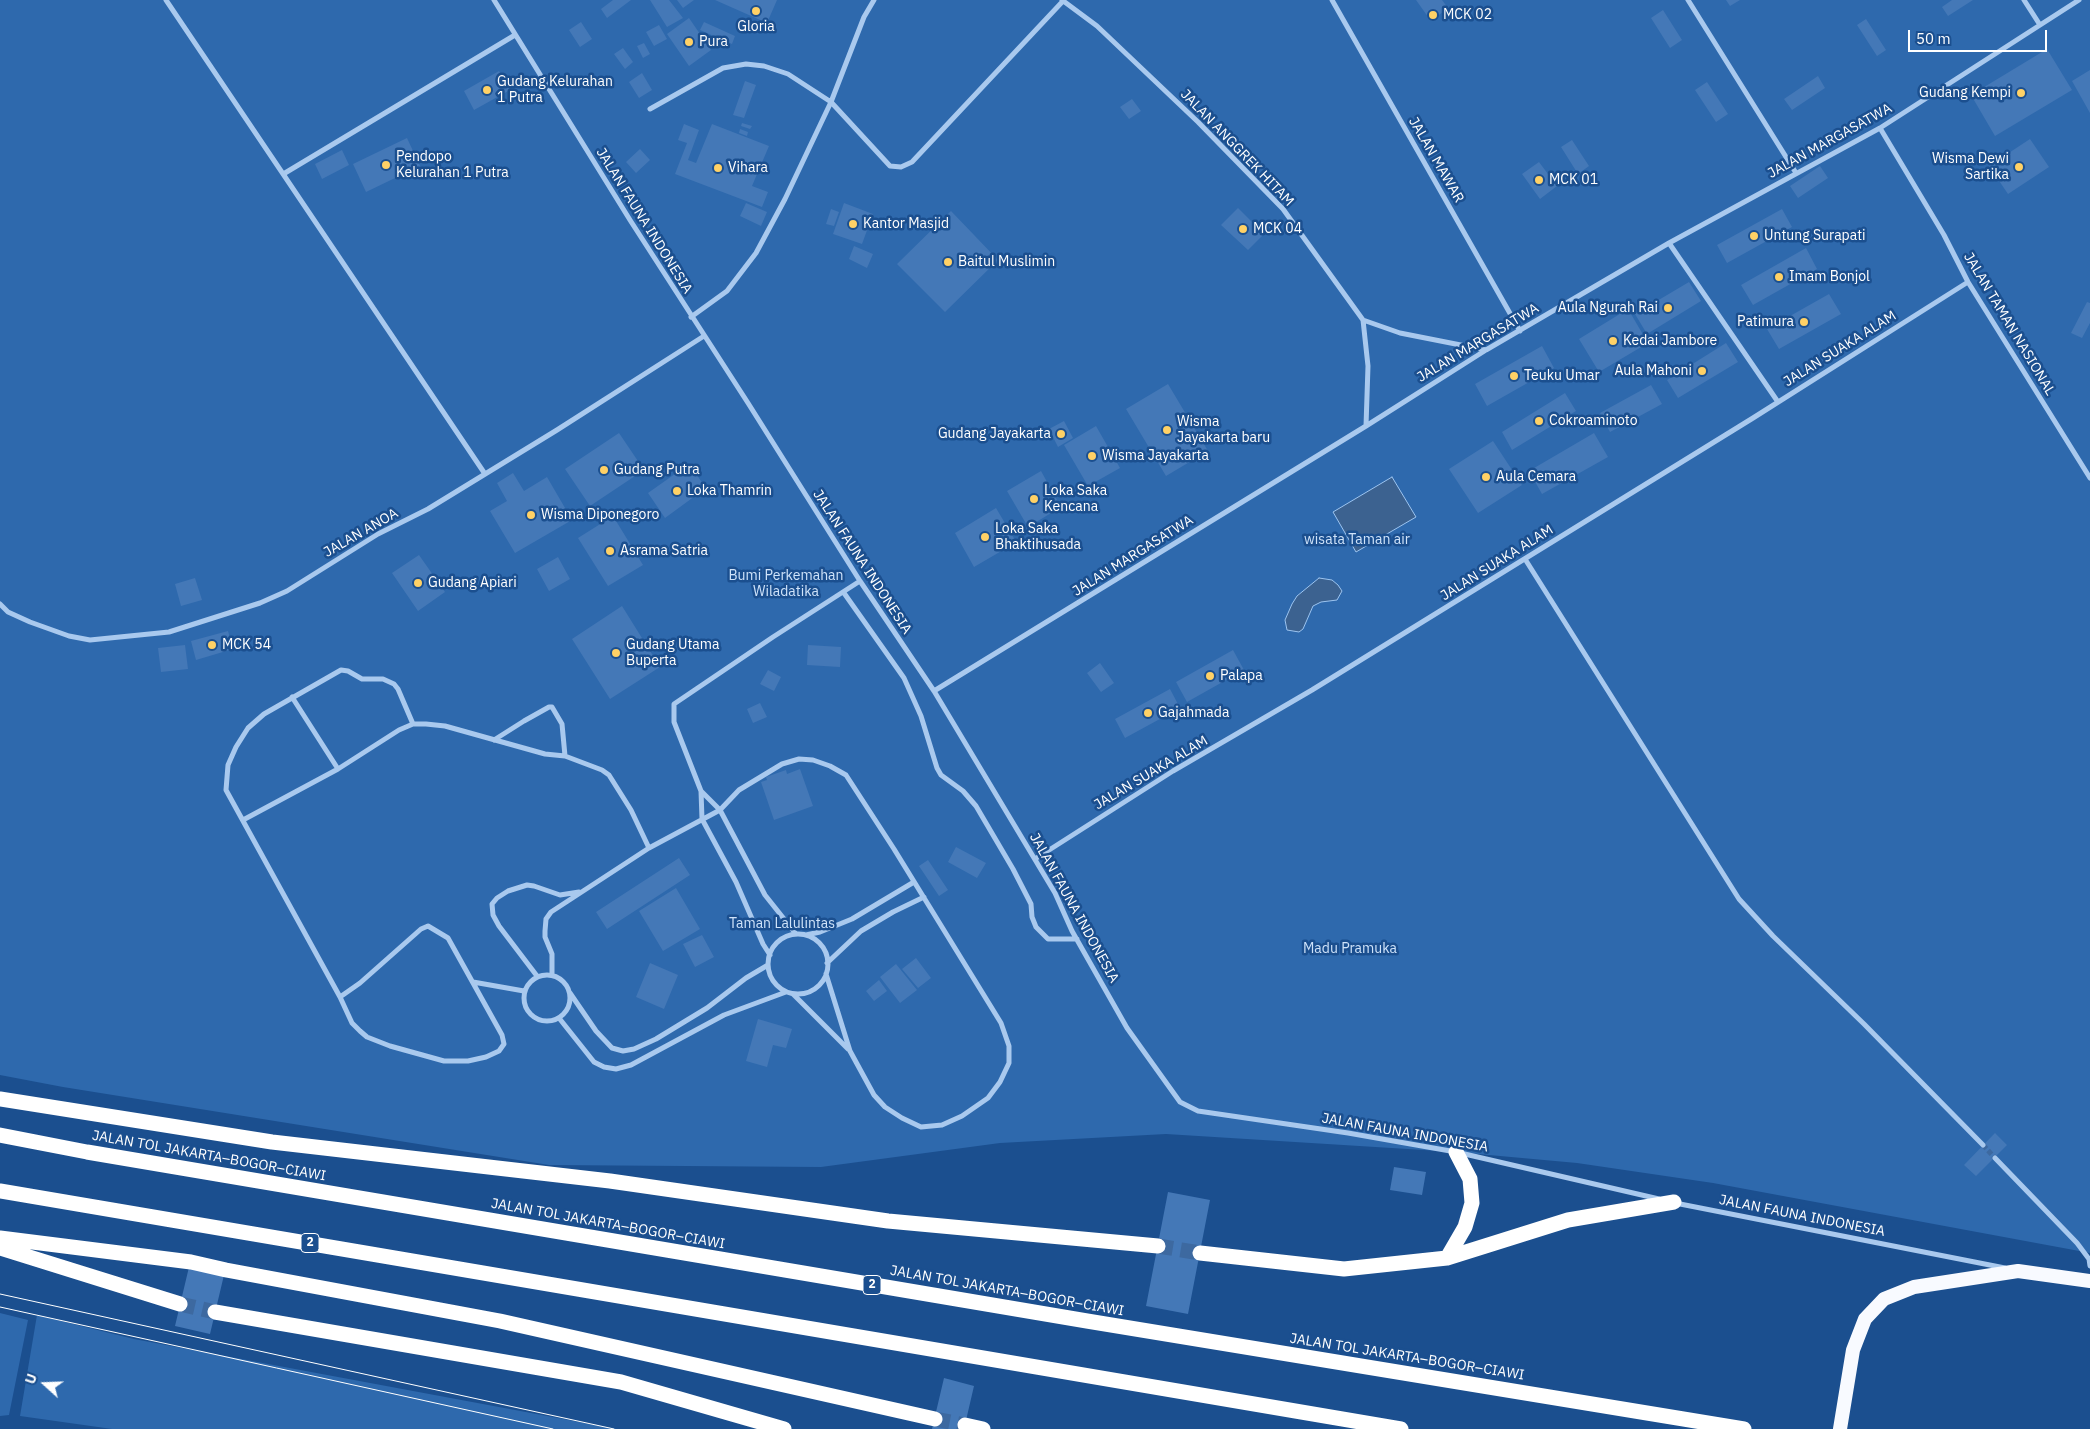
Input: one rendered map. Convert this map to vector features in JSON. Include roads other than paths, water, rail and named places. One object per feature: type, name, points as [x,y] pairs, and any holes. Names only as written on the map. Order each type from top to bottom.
[{"type":"highway","points":[[0,1099],[272,1142],[610,1181],[888,1221],[1158,1246]]},
{"type":"highway","name":"JALAN TOL JAKARTA–BOGOR–CIAWI","points":[[0,1135],[96,1154],[1077,1320],[1744,1429]]},
{"type":"highway","points":[[1447,1258],[1465,1227],[1472,1203],[1470,1179],[1456,1152]]},
{"type":"highway","name":"2","points":[[0,1191],[1401,1429]]},
{"type":"highway","points":[[1200,1253],[1344,1269],[1447,1258],[1568,1220],[1674,1202]]},
{"type":"highway","points":[[0,1238],[191,1262],[500,1321],[934,1419]]},
{"type":"highway","points":[[0,1248],[180,1304]]},
{"type":"highway","points":[[1840,1429],[1854,1350],[1865,1319],[1884,1299],[1914,1287],[2018,1271],[2090,1278]]},
{"type":"highway","points":[[215,1312],[621,1382],[784,1429]]},
{"type":"highway","points":[[965,1425],[983,1429]]},
{"type":"street","points":[[166,0],[285,174],[485,474]]},
{"type":"street","name":"JALAN FAUNA INDONESIA","points":[[494,0],[860,581],[934,691],[1055,893],[1077,939],[1127,1028],[1180,1102],[1198,1111],[1348,1133],[1456,1152],[1674,1202],[2018,1271]]},
{"type":"street","points":[[692,317],[727,292],[756,253],[785,199],[831,102],[864,17],[874,0]]},
{"type":"street","points":[[650,109],[723,68],[746,64],[764,66],[788,74],[831,102],[890,166],[901,167],[912,162],[1031,36],[1062,0]]},
{"type":"street","name":"JALAN ANGGREK HITAM","points":[[1062,0],[1097,26],[1198,122],[1283,209],[1363,320],[1368,366],[1366,426]]},
{"type":"street","name":"JALAN MAWAR","points":[[1332,0],[1520,331]]},
{"type":"street","points":[[1688,0],[1796,173]]},
{"type":"street","points":[[2024,0],[2040,24]]},
{"type":"street","name":"JALAN MARGASATWA","points":[[934,691],[1366,426],[1486,350],[1669,242],[1880,128],[2080,0]]},
{"type":"street","points":[[285,174],[515,36]]},
{"type":"street","name":"JALAN TAMAN NASIONAL","points":[[1880,128],[1890,141],[1944,235],[1968,282],[2090,478]]},
{"type":"street","points":[[1669,242],[1778,402]]},
{"type":"street","name":"JALAN SUAKA ALAM","points":[[1035,859],[1173,771],[1312,690],[1525,559],[1968,282]]},
{"type":"street","points":[[1363,320],[1400,333],[1486,350]]},
{"type":"street","name":"JALAN ANOA","points":[[0,604],[8,612],[30,622],[69,636],[90,640],[169,632],[233,613],[287,591],[378,534],[428,509],[704,336]]},
{"type":"street","points":[[1525,559],[1740,899],[1773,936],[1864,1024],[1983,1145]]},
{"type":"street","points":[[770,955],[763,944],[736,882],[702,819],[701,791],[674,722],[674,704],[773,636],[844,593],[860,581]]},
{"type":"street","points":[[844,593],[904,678],[921,716],[936,768],[963,791],[976,806],[1031,904],[1032,917],[1036,928],[1048,939],[1077,939]]},
{"type":"street","points":[[340,997],[360,983],[421,929],[428,926],[448,938],[502,1035],[504,1044],[499,1051],[486,1058],[468,1061],[444,1061],[390,1046],[366,1037],[352,1024],[340,997],[226,790],[228,765],[236,747],[248,728],[264,714],[335,672],[344,670],[362,679],[383,680],[394,684],[413,724]]},
{"type":"street","points":[[292,697],[338,769]]},
{"type":"street","points":[[494,740],[542,710],[552,707],[562,724],[565,756]]},
{"type":"street","points":[[243,820],[338,769],[373,745],[413,724],[445,726],[544,754],[565,756],[595,766],[609,775],[631,810],[649,848]]},
{"type":"street","points":[[552,975],[552,954],[545,937],[546,919],[551,912],[649,848],[720,810],[739,790],[782,764],[799,759],[822,762],[846,775],[1001,1023],[1010,1046],[1009,1063],[1000,1082],[988,1098],[962,1116],[942,1125],[921,1127],[885,1107],[865,1080],[850,1051],[826,974],[826,955],[818,942],[804,935]]},
{"type":"street","points":[[701,791],[720,810],[765,895],[796,934]]},
{"type":"street","points":[[826,974],[813,990],[800,994],[786,992],[773,981],[768,965],[770,955],[780,941],[796,934],[804,935],[820,932],[852,919],[914,882]]},
{"type":"street","points":[[537,976],[499,926],[493,915],[492,904],[497,898],[508,891],[527,885],[560,895],[583,891]]},
{"type":"street","points":[[827,963],[861,931],[893,912],[924,897]]},
{"type":"street","points":[[570,993],[568,1008],[559,1018],[543,1021],[536,1019],[525,1007],[524,991],[527,985],[537,976],[552,975],[564,981],[596,1031],[612,1048],[634,1050],[708,1008],[746,978],[768,965]]},
{"type":"street","points":[[473,982],[524,991]]},
{"type":"street","points":[[559,1018],[594,1062],[604,1067],[616,1069],[631,1065],[724,1016],[786,992]]},
{"type":"street","points":[[793,994],[850,1051]]},
{"type":"street","points":[[1995,1158],[2080,1247],[2089,1259],[2090,1266]]},
{"type":"tunnel","points":[[1983,1145],[1995,1158]]},
{"type":"tunnel","points":[[1158,1246],[1200,1253]]},
{"type":"tunnel","points":[[180,1304],[215,1312]]},
{"type":"tunnel","points":[[935,1419],[965,1425]]},
{"type":"tram line","points":[[0,1294],[614,1429]]},
{"type":"tram line","points":[[0,1307],[553,1429]]},
{"type":"place","name":"Gloria","points":[[756,11]]},
{"type":"place","name":"MCK 02","points":[[1433,15]]},
{"type":"place","name":"Pura","points":[[689,42]]},
{"type":"place","name":"Gudang Kelurahan 1 Putra","points":[[487,90]]},
{"type":"place","name":"Gudang Kempi","points":[[2021,93]]},
{"type":"place","name":"Pendopo Kelurahan 1 Putra","points":[[386,165]]},
{"type":"place","name":"Wisma Dewi Sartika","points":[[2019,167]]},
{"type":"place","name":"Vihara","points":[[718,168]]},
{"type":"place","name":"MCK 01","points":[[1539,180]]},
{"type":"place","name":"Kantor Masjid","points":[[853,224]]},
{"type":"place","name":"MCK 04","points":[[1243,229]]},
{"type":"place","name":"Untung Surapati","points":[[1754,236]]},
{"type":"place","name":"Baitul Muslimin","points":[[948,262]]},
{"type":"place","name":"Imam Bonjol","points":[[1779,277]]},
{"type":"place","name":"Aula Ngurah Rai","points":[[1668,308]]},
{"type":"place","name":"Patimura","points":[[1804,322]]},
{"type":"place","name":"Kedai Jambore","points":[[1613,341]]},
{"type":"place","name":"Aula Mahoni","points":[[1702,371]]},
{"type":"place","name":"Teuku Umar","points":[[1514,376]]},
{"type":"place","name":"Cokroaminoto","points":[[1539,421]]},
{"type":"place","name":"Wisma Jayakarta baru","points":[[1167,430]]},
{"type":"place","name":"Gudang Jayakarta","points":[[1061,434]]},
{"type":"place","name":"Wisma Jayakarta","points":[[1092,456]]},
{"type":"place","name":"Gudang Putra","points":[[604,470]]},
{"type":"place","name":"Aula Cemara","points":[[1486,477]]},
{"type":"place","name":"Loka Thamrin","points":[[677,491]]},
{"type":"place","name":"Loka Saka Kencana","points":[[1034,499]]},
{"type":"place","name":"Wisma Diponegoro","points":[[531,515]]},
{"type":"place","name":"Loka Saka Bhaktihusada","points":[[985,537]]},
{"type":"place","name":"Asrama Satria","points":[[610,551]]},
{"type":"place","name":"Gudang Apiari","points":[[418,583]]},
{"type":"place","name":"MCK 54","points":[[212,645]]},
{"type":"place","name":"Gudang Utama Buperta","points":[[616,653]]},
{"type":"place","name":"Palapa","points":[[1210,676]]},
{"type":"place","name":"Gajahmada","points":[[1148,713]]},
{"type":"park label","name":"wisata Taman air","points":[[1357,540]]},
{"type":"park label","name":"Bumi Perkemahan Wiladatika","points":[[786,584]]},
{"type":"park label","name":"Taman Lalulintas","points":[[782,924]]},
{"type":"park label","name":"Madu Pramuka","points":[[1350,949]]}]
